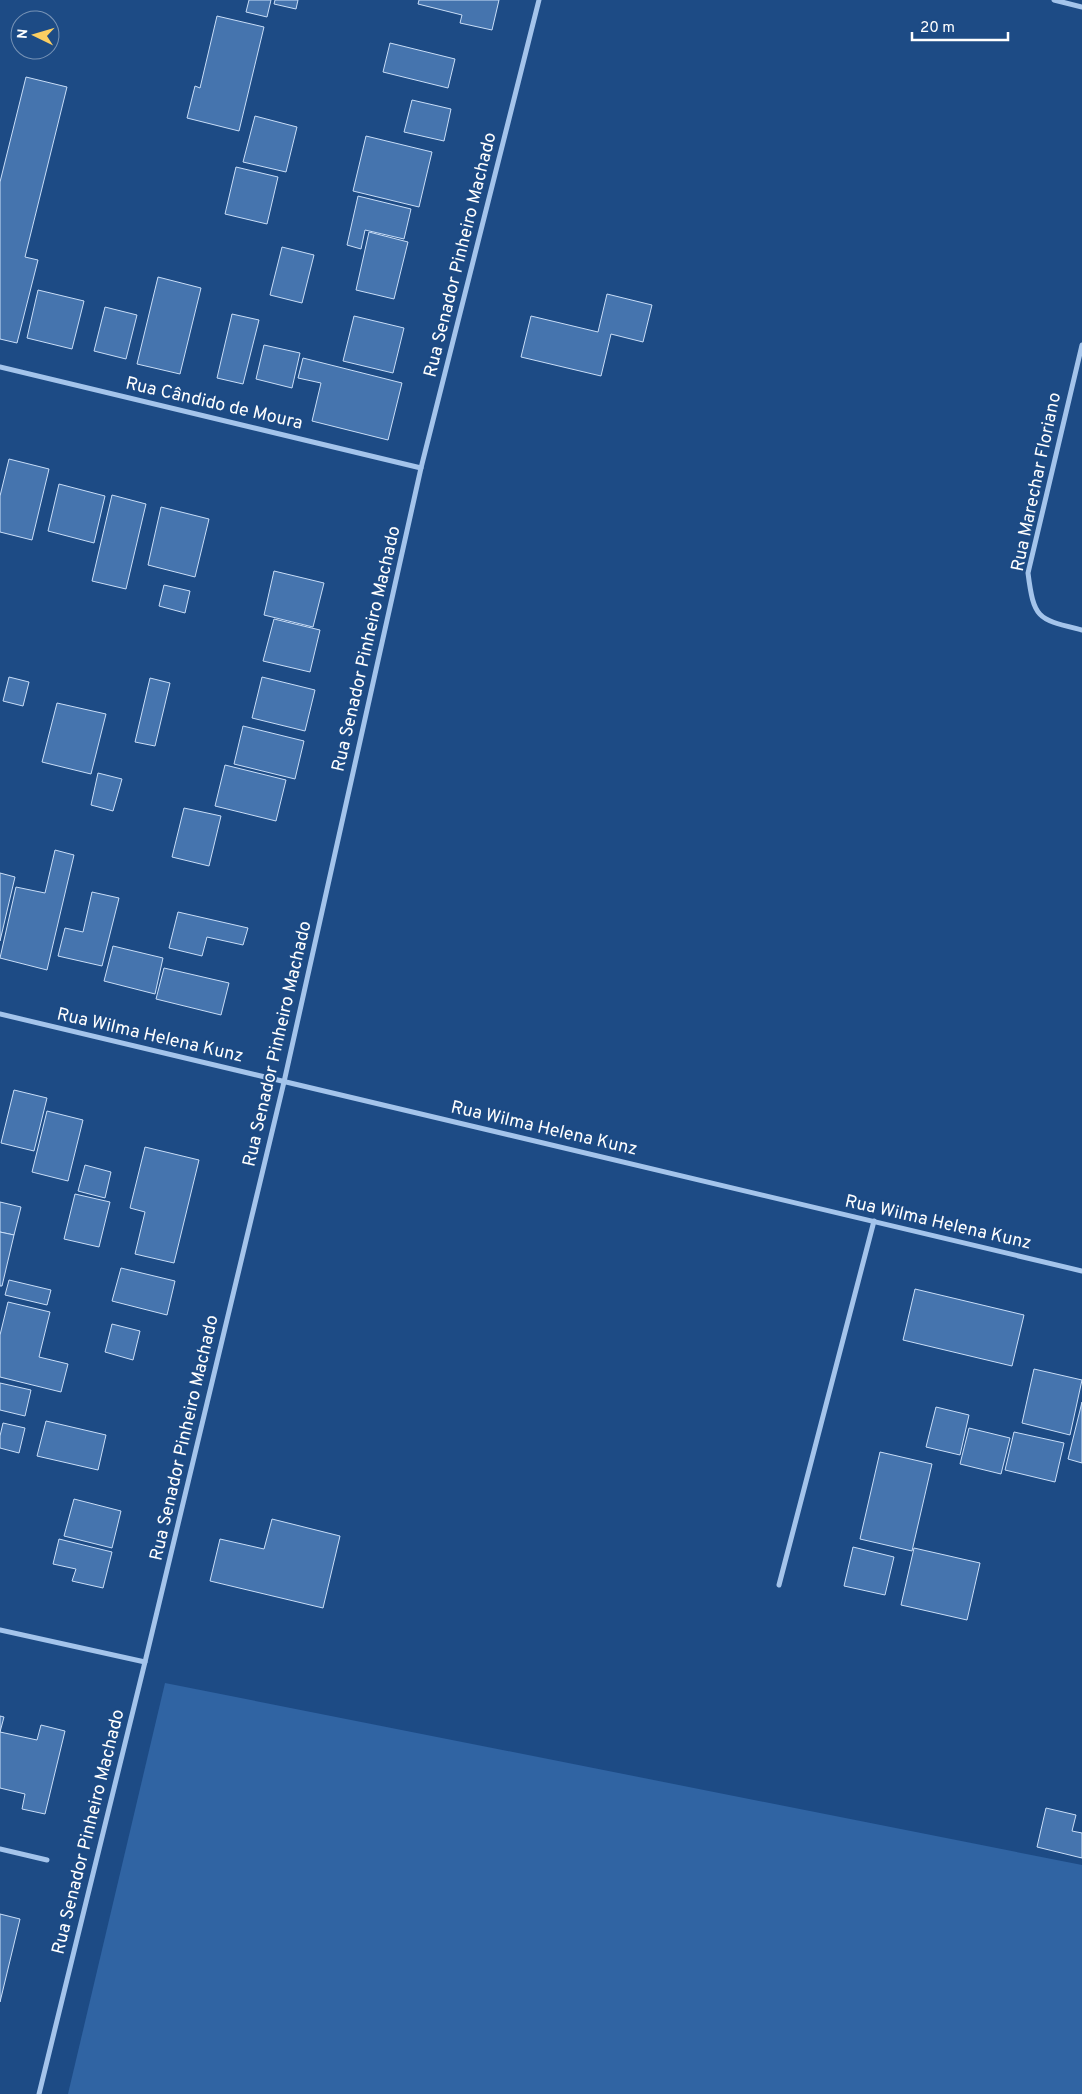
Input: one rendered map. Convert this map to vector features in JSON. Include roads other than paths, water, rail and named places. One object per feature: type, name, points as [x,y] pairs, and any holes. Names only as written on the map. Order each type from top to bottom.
[{"type":"street","name":"Rua Senador Pinheiro Machado","points":[[39,2094],[284,1082],[421,468],[539,0]]},
{"type":"street","points":[[1054,0],[1082,7]]},
{"type":"street","name":"Rua Marechar Floriano","points":[[1082,345],[1028,573],[1032,602],[1046,621],[1082,630]]},
{"type":"street","name":"Rua Cândido de Moura","points":[[0,367],[421,468]]},
{"type":"street","name":"Rua Wilma Helena Kunz","points":[[0,1014],[1082,1271]]},
{"type":"street","points":[[779,1585],[874,1222]]},
{"type":"street","points":[[0,1630],[145,1662]]},
{"type":"street","points":[[0,1849],[47,1860]]}]
